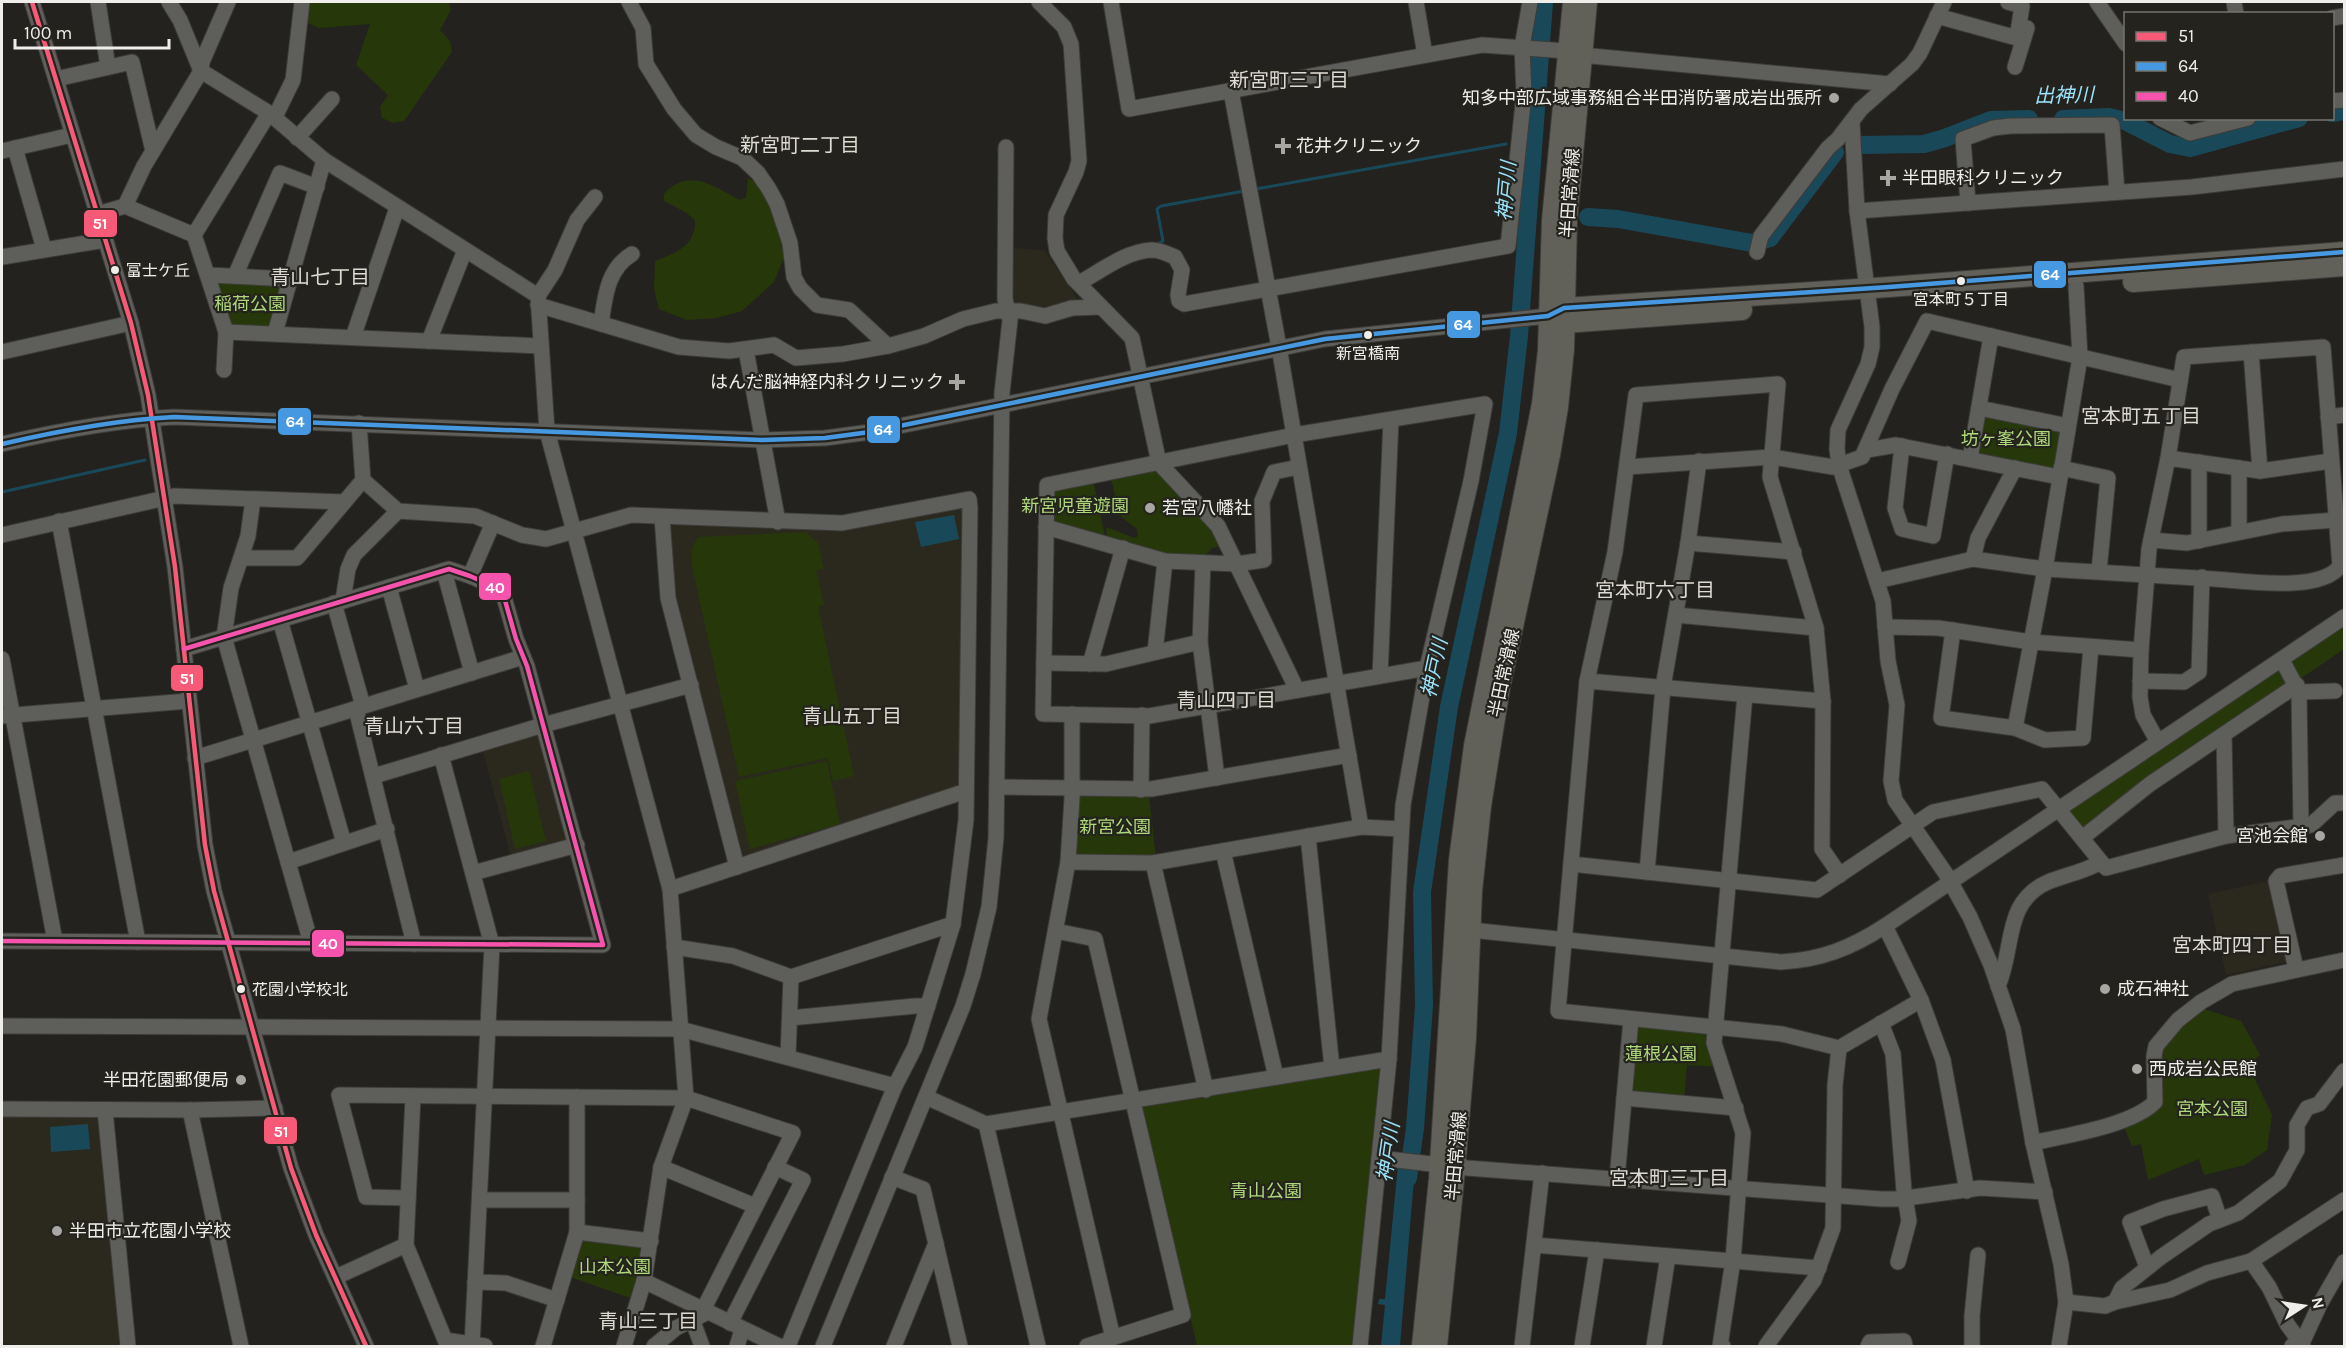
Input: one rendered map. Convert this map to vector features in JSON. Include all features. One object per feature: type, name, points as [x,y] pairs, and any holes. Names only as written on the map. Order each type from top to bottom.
[{"type":"main road","name":"半田常滑線","points":[[1422,1347],[1439,1165],[1466,1038],[1461,849],[1474,746],[1535,445],[1567,220],[1568,52],[1573,2]]},
{"type":"main road","name":"半田常滑線","points":[[1568,52],[1587,2]]},
{"type":"main road","points":[[1552,316],[1868,294],[2344,252]]},
{"type":"main road","points":[[1868,294],[2076,286],[2344,266]]},
{"type":"main road","name":"半田常滑線","points":[[1437,1347],[1439,1165]]},
{"type":"street","points":[[33,2],[131,323],[152,418],[184,649],[205,845],[228,943],[297,1186],[316,1235],[366,1347]]},
{"type":"street","points":[[98,2],[108,67]]},
{"type":"street","points":[[169,2],[180,21],[201,71],[272,115],[324,160],[465,250],[538,301],[601,324],[679,347],[729,351],[774,345],[781,347],[796,358],[843,354],[888,346],[924,336],[963,319],[996,311],[1045,316],[1072,308],[1101,307]]},
{"type":"street","points":[[125,206],[153,151],[201,71],[202,62],[228,2]]},
{"type":"street","points":[[194,235],[293,80],[302,2]]},
{"type":"street","points":[[629,2],[643,28],[645,64],[674,109],[696,135],[742,158],[758,173],[769,189],[777,204],[790,243],[795,277],[800,288],[817,305],[849,310],[888,346]]},
{"type":"street","points":[[1039,2],[1064,27],[1071,44],[1080,152],[1076,172],[1056,214],[1054,227],[1057,251],[1079,283],[1132,338],[1159,463],[1218,526],[1297,690]]},
{"type":"street","points":[[1111,2],[1129,108],[1482,45],[1525,47],[1890,84]]},
{"type":"street","points":[[1416,2],[1425,55]]},
{"type":"street","points":[[1079,283],[1123,259],[1152,250],[1175,257],[1182,270],[1178,295],[1179,301],[1184,304],[1508,246],[1524,94],[1525,47],[1530,2]]},
{"type":"street","points":[[1757,252],[1761,236],[1828,148],[1839,140],[1861,109],[1912,64],[1920,53],[1944,2]]},
{"type":"street","points":[[1937,16],[2017,38],[2022,6],[2008,2]]},
{"type":"street","points":[[2015,67],[2026,32],[2031,2]]},
{"type":"street","points":[[2097,2],[2124,41]]},
{"type":"street","points":[[56,79],[132,62],[153,151]]},
{"type":"street","points":[[1231,91],[1279,347],[1361,827]]},
{"type":"street","points":[[297,138],[332,99]]},
{"type":"street","points":[[2164,120],[2190,133],[2240,120]]},
{"type":"street","points":[[1852,122],[1857,212],[1872,327],[1872,347],[1868,364],[1838,430],[1837,449],[1839,465],[1883,601],[1888,661],[1897,705],[1892,791],[1895,800],[1951,882],[1970,917],[1998,986],[2014,1035],[2033,1143],[2061,1264],[2066,1302],[2059,1347]]},
{"type":"street","points":[[1968,203],[1963,139],[1993,128],[2010,126],[2112,125],[2117,192]]},
{"type":"street","points":[[44,249],[8,150],[72,135]]},
{"type":"street","points":[[823,1347],[963,1006],[982,939],[993,871],[997,787],[1002,405],[1010,320],[1005,299],[1006,147]]},
{"type":"street","points":[[275,333],[324,160]]},
{"type":"street","points":[[1857,212],[2192,187],[2344,169]]},
{"type":"street","points":[[235,276],[280,174],[317,187]]},
{"type":"street","points":[[595,197],[577,220],[555,270],[538,301],[547,431],[669,889],[686,1098],[662,1167],[644,1281],[624,1347]]},
{"type":"street","points":[[98,214],[125,206],[194,235],[226,332],[224,370]]},
{"type":"street","points":[[353,337],[397,208]]},
{"type":"street","points":[[2,256],[105,240]]},
{"type":"street","points":[[429,340],[465,250]]},
{"type":"street","points":[[601,324],[606,294],[615,268],[620,261],[632,254]]},
{"type":"street","points":[[208,275],[290,279]]},
{"type":"street","points":[[2015,728],[2045,569],[2080,357],[2076,286]]},
{"type":"street","points":[[2,444],[75,428],[152,418],[223,417],[762,440],[825,438],[859,434],[1325,339],[1552,316]]},
{"type":"street","points":[[1627,467],[1772,457],[1833,467],[1862,458],[1892,389],[1927,321],[2180,380]]},
{"type":"street","points":[[2,352],[131,323]]},
{"type":"street","points":[[226,332],[540,346]]},
{"type":"street","points":[[1970,459],[1991,336]]},
{"type":"street","points":[[1877,581],[1973,558],[2010,566],[2045,569],[2147,573],[2297,583],[2336,572],[2340,566],[2323,347],[2184,357],[2168,458],[2151,540],[2147,573],[2141,650],[2140,697],[2143,715],[2158,742]]},
{"type":"street","points":[[746,350],[778,522]]},
{"type":"street","points":[[2252,352],[2260,471]]},
{"type":"street","points":[[1840,875],[1822,849],[1823,701],[1816,628],[1770,477],[1778,384],[1636,395],[1615,552],[1587,681],[1558,1011],[1782,1034],[1839,1048],[1921,1000]]},
{"type":"street","points":[[1360,1347],[1384,1159],[1403,806],[1427,668],[1471,481],[1485,404],[1294,435],[1047,485],[1043,714],[1142,716],[1427,668]]},
{"type":"street","points":[[1979,408],[2068,426]]},
{"type":"street","points":[[2328,417],[2344,415]]},
{"type":"street","points":[[1380,675],[1391,420]]},
{"type":"street","points":[[359,423],[363,480],[398,511],[475,516],[533,538],[546,539],[631,515],[842,523],[969,499],[966,820],[953,924],[915,1047],[895,1086],[788,1347]]},
{"type":"street","points":[[1867,450],[1896,445],[2015,468],[2108,478],[2099,571]]},
{"type":"street","points":[[1902,446],[1895,508],[1902,529],[1933,536],[1947,454]]},
{"type":"street","points":[[2168,458],[2260,471],[2331,461]]},
{"type":"street","points":[[1647,872],[1663,687],[1688,543],[1699,461]]},
{"type":"street","points":[[2199,462],[2199,541]]},
{"type":"street","points":[[1046,527],[1165,561],[1237,564],[1264,560],[1262,501],[1274,472],[1299,466]]},
{"type":"street","points":[[1973,558],[1978,538],[2015,468]]},
{"type":"street","points":[[2239,468],[2239,532]]},
{"type":"street","points":[[240,558],[297,558],[363,480]]},
{"type":"street","points":[[2,535],[164,497],[344,502]]},
{"type":"street","points":[[253,499],[248,536],[231,588],[224,637],[310,943]]},
{"type":"street","points":[[398,511],[354,555],[338,602],[374,776],[414,944]]},
{"type":"street","points":[[662,517],[668,598],[737,867]]},
{"type":"street","points":[[2151,540],[2187,543],[2282,524],[2336,520]]},
{"type":"street","points":[[60,521],[138,942]]},
{"type":"street","points":[[470,576],[494,523]]},
{"type":"street","points":[[1688,543],[1794,552]]},
{"type":"street","points":[[1090,664],[1124,548]]},
{"type":"street","points":[[1155,652],[1165,561]]},
{"type":"street","points":[[1203,563],[1200,642],[1217,778]]},
{"type":"street","points":[[2,941],[603,945],[543,725],[502,590],[449,569],[184,649]]},
{"type":"street","points":[[444,571],[472,673]]},
{"type":"street","points":[[2140,681],[2184,682],[2199,672],[2202,577]]},
{"type":"street","points":[[389,587],[417,689]]},
{"type":"street","points":[[1676,615],[1816,628]]},
{"type":"street","points":[[1462,929],[1781,962],[1804,961],[1826,956],[1849,947],[1885,926],[2344,618]]},
{"type":"street","points":[[280,620],[344,843]]},
{"type":"street","points":[[1885,627],[1938,628],[2031,642],[2141,650]]},
{"type":"street","points":[[1953,630],[1941,718],[2015,728],[2045,740],[2083,738],[2091,647]]},
{"type":"street","points":[[1044,663],[1106,664],[1200,642]]},
{"type":"street","points":[[195,758],[523,657]]},
{"type":"street","points":[[2,659],[7,715],[55,941]]},
{"type":"street","points":[[2282,660],[2298,688],[2301,827]]},
{"type":"street","points":[[1587,681],[1823,701]]},
{"type":"street","points":[[374,776],[619,703],[691,685]]},
{"type":"street","points":[[2082,838],[2150,784],[2298,688],[2335,691]]},
{"type":"street","points":[[1722,1347],[1720,1346],[1733,1260],[1743,1133],[1714,1043],[1745,694]]},
{"type":"street","points":[[7,715],[189,701]]},
{"type":"street","points":[[1072,714],[1072,789],[1068,862],[1039,1019],[1113,1338]]},
{"type":"street","points":[[1141,790],[1142,716]]},
{"type":"street","points":[[2224,735],[2226,836]]},
{"type":"street","points":[[997,787],[1141,790],[1349,755]]},
{"type":"street","points":[[413,1096],[406,1245],[445,1340],[476,1346],[475,1282],[492,945],[441,756]]},
{"type":"street","points":[[1571,864],[1817,890],[1933,812],[2042,789],[2106,868],[2226,836],[2311,825],[2335,803],[2344,802]]},
{"type":"street","points":[[669,889],[966,792]]},
{"type":"street","points":[[1068,862],[1153,863],[1361,827],[1401,829]]},
{"type":"street","points":[[288,862],[387,829]]},
{"type":"street","points":[[1308,836],[1332,1068]]},
{"type":"street","points":[[473,873],[577,845]]},
{"type":"street","points":[[1223,851],[1276,1077]]},
{"type":"street","points":[[1998,986],[2006,967],[2014,919],[2022,903],[2048,882],[2101,862]]},
{"type":"street","points":[[1153,863],[1206,1090]]},
{"type":"street","points":[[2296,969],[2276,881],[2280,876],[2344,865]]},
{"type":"street","points":[[675,948],[733,956],[791,977],[953,924]]},
{"type":"street","points":[[1885,926],[1921,1000],[1943,1060],[1967,1191]]},
{"type":"street","points":[[1056,931],[1095,939],[1183,1315],[1087,1347]]},
{"type":"street","points":[[2033,1143],[2121,1121],[2147,1110],[2155,1102],[2154,1056],[2156,1046],[2178,1020],[2201,1002],[2232,984],[2344,960]]},
{"type":"street","points":[[788,1057],[791,977]]},
{"type":"street","points":[[790,1018],[928,1006]]},
{"type":"street","points":[[1617,1179],[1631,1019]]},
{"type":"street","points":[[1881,1023],[1893,1054],[1909,1221],[1898,1262]]},
{"type":"street","points":[[2,1026],[680,1029],[895,1086]]},
{"type":"street","points":[[1766,1347],[1814,1280],[1833,1228],[1835,1085],[1839,1048]]},
{"type":"street","points":[[926,1097],[986,1124],[1389,1059]]},
{"type":"street","points":[[2115,1302],[2122,1288],[2147,1267],[2209,1224],[2238,1213],[2280,1181],[2297,1150],[2297,1125],[2307,1108],[2319,1104],[2344,1071]]},
{"type":"street","points":[[408,1198],[366,1197],[339,1095],[686,1098],[793,1132],[701,1314],[702,1347]]},
{"type":"street","points":[[543,1347],[577,1232],[578,1097]]},
{"type":"street","points":[[1624,1098],[1736,1108]]},
{"type":"street","points":[[2,1109],[275,1108]]},
{"type":"street","points":[[105,1110],[128,1347]]},
{"type":"street","points":[[190,1110],[241,1347]]},
{"type":"street","points":[[986,1124],[1038,1347]]},
{"type":"street","points":[[1384,1159],[1834,1197],[1906,1198],[1997,1189],[2045,1192]]},
{"type":"street","points":[[662,1167],[754,1206]]},
{"type":"street","points":[[737,1347],[736,1326],[803,1180],[775,1167]]},
{"type":"street","points":[[1521,1347],[1542,1173]]},
{"type":"street","points":[[892,1177],[923,1189],[960,1347]]},
{"type":"street","points":[[2147,1267],[2130,1222],[2163,1209],[2212,1196],[2220,1220]]},
{"type":"street","points":[[480,1200],[577,1200]]},
{"type":"street","points":[[2066,1302],[2105,1306],[2170,1290],[2207,1273],[2251,1261],[2344,1200]]},
{"type":"street","points":[[577,1232],[651,1241]]},
{"type":"street","points":[[894,1347],[936,1243]]},
{"type":"street","points":[[336,1277],[406,1245]]},
{"type":"street","points":[[1534,1245],[1819,1268]]},
{"type":"street","points":[[1582,1347],[1597,1250]]},
{"type":"street","points":[[1972,1347],[1972,1316],[1978,1255]]},
{"type":"street","points":[[1654,1347],[1668,1256]]},
{"type":"street","points":[[2251,1261],[2279,1303],[2287,1324],[2299,1345]]},
{"type":"street","points":[[2299,1345],[2344,1262]]},
{"type":"street","points":[[644,1281],[701,1314],[736,1326],[778,1347]]},
{"type":"street","points":[[475,1282],[506,1283],[557,1300]]},
{"type":"street","points":[[654,1347],[676,1328],[701,1314]]},
{"type":"street","points":[[1868,1347],[1870,1342],[1904,1341],[1905,1347]]},
{"type":"shaded area","points":[[1013,248],[1044,250],[1077,298],[1050,307],[1017,305],[1013,298]]},
{"type":"shaded area","points":[[963,505],[962,788],[741,859],[673,598],[670,521],[842,529]]},
{"type":"shaded area","points":[[537,731],[543,734],[568,843],[511,857],[482,748]]},
{"type":"shaded area","points":[[2269,881],[2287,962],[2226,975],[2208,894]]},
{"type":"shaded area","name":"半田市立花園小学校","points":[[2,1114],[97,1114],[101,1119],[124,1346],[29,1346],[2,1343]]},
{"type":"green space","points":[[306,2],[449,2],[451,10],[440,30],[450,41],[452,52],[404,121],[393,123],[382,118],[380,107],[388,95],[356,65],[370,24],[319,28],[303,21]]},
{"type":"green space","points":[[748,178],[759,184],[770,204],[785,247],[784,257],[774,282],[742,311],[716,318],[687,320],[659,309],[654,289],[655,261],[677,251],[688,242],[692,236],[695,220],[664,201],[664,194],[673,186],[692,180],[710,185],[739,200],[746,198]]},
{"type":"green space","name":"稲荷公園","points":[[220,279],[283,285],[272,326],[268,329],[232,327],[216,285]]},
{"type":"green space","name":"坊ヶ峯公園","points":[[1983,415],[2059,428],[2061,433],[2056,467],[2052,470],[1978,455]]},
{"type":"green space","points":[[1153,468],[1214,529],[1222,546],[1212,548],[1204,557],[1169,554],[1107,537],[1106,527],[1135,538],[1138,536],[1137,529],[1119,515],[1111,477]]},
{"type":"green space","name":"新宮児童遊園","points":[[1093,480],[1105,537],[1054,524],[1051,492],[1053,488]]},
{"type":"green space","points":[[806,532],[818,543],[824,569],[816,570],[824,605],[818,607],[854,776],[833,781],[828,758],[739,777],[692,566],[692,548],[698,537]]},
{"type":"green space","points":[[2344,626],[2344,649],[2300,679],[2290,663]]},
{"type":"green space","points":[[2278,670],[2290,681],[2085,829],[2080,829],[2069,810]]},
{"type":"green space","points":[[827,761],[840,824],[750,849],[735,781]]},
{"type":"green space","points":[[529,771],[546,841],[515,849],[499,779]]},
{"type":"green space","name":"新宮公園","points":[[1081,796],[1149,797],[1156,857],[1078,857],[1074,852],[1077,800]]},
{"type":"green space","name":"宮本公園","points":[[2201,1008],[2241,1021],[2260,1055],[2248,1065],[2272,1115],[2267,1150],[2245,1165],[2204,1175],[2199,1159],[2148,1180],[2141,1144],[2132,1146],[2123,1124],[2151,1115],[2157,1109],[2161,1047]]},
{"type":"green space","name":"蓮根公園","points":[[1639,1024],[1707,1032],[1717,1067],[1687,1065],[1684,1098],[1633,1093],[1631,1090],[1636,1027]]},
{"type":"green space","name":"青山公園","points":[[1381,1068],[1355,1346],[1197,1346],[1142,1109],[1144,1106]]},
{"type":"green space","name":"山本公園","points":[[585,1238],[642,1245],[645,1249],[633,1299],[570,1277],[580,1240]]},
{"type":"water","points":[[954,515],[959,539],[921,547],[915,522]]},
{"type":"water","points":[[88,1124],[90,1149],[51,1152],[50,1127]]},
{"type":"water","points":[[1398,1165],[1415,1167],[1400,1346],[1381,1346],[1385,1305],[1378,1304],[1379,1299],[1385,1299]]},
{"type":"waterway","name":"神戸川","points":[[1408,1178],[1415,1128],[1424,1006],[1422,892],[1449,707],[1508,433],[1519,336],[1544,2]]},
{"type":"waterway","name":"出神川","points":[[2334,113],[2344,111]]},
{"type":"waterway","name":"出神川","points":[[2063,119],[2109,117],[2125,121],[2170,144],[2190,148],[2292,120]]},
{"type":"waterway","name":"出神川","points":[[1860,145],[1924,144],[1991,120],[2029,119]]},
{"type":"waterway","points":[[1256,189],[1506,144]]},
{"type":"waterway","name":"出神川","points":[[1588,217],[1618,219],[1752,243],[1770,238],[1835,152]]},
{"type":"waterway","points":[[1159,243],[1163,241],[1157,209],[1161,206],[1244,191]]},
{"type":"waterway","points":[[2,492],[145,460]]},
{"type":"transit line","name":"51","points":[[32,2],[131,323],[148,395],[175,567],[205,845],[214,891],[291,1168],[316,1235],[366,1346]]},
{"type":"transit line","name":"64","points":[[2,444],[87,427],[174,417],[762,440],[825,438],[870,432],[1325,339],[1548,316],[1564,308],[1889,287],[2344,252]]},
{"type":"transit line","name":"40","points":[[2,941],[603,945],[527,666],[516,639],[502,590],[449,569],[184,649]]},
{"type":"place","name":"知多中部広域事務組合半田消防署成岩出張所","points":[[1834,98]]},
{"type":"place","name":"花井クリニック","points":[[1283,146]]},
{"type":"place","name":"半田眼科クリニック","points":[[1888,178]]},
{"type":"place","name":"富士ケ丘","points":[[115,270]]},
{"type":"place","name":"宮本町５丁目","points":[[1961,281]]},
{"type":"place","name":"新宮橋南","points":[[1368,335]]},
{"type":"place","name":"はんだ脳神経内科クリニック","points":[[957,382]]},
{"type":"place","name":"若宮八幡社","points":[[1150,508]]},
{"type":"place","name":"宮池会館","points":[[2320,836]]},
{"type":"place","name":"花園小学校北","points":[[241,989]]},
{"type":"place","name":"成石神社","points":[[2105,989]]},
{"type":"place","name":"西成岩公民館","points":[[2137,1069]]},
{"type":"place","name":"半田花園郵便局","points":[[241,1080]]},
{"type":"place","name":"半田市立花園小学校","points":[[57,1231]]},
{"type":"district","name":"新宮町三丁目","points":[[1289,80]]},
{"type":"district","name":"新宮町二丁目","points":[[800,145]]},
{"type":"district","name":"青山七丁目","points":[[320,277]]},
{"type":"district","name":"宮本町五丁目","points":[[2141,416]]},
{"type":"district","name":"宮本町六丁目","points":[[1655,590]]},
{"type":"district","name":"青山四丁目","points":[[1226,700]]},
{"type":"district","name":"青山五丁目","points":[[852,716]]},
{"type":"district","name":"青山六丁目","points":[[414,726]]},
{"type":"district","name":"宮本町四丁目","points":[[2232,945]]},
{"type":"district","name":"宮本町三丁目","points":[[1669,1178]]},
{"type":"district","name":"青山三丁目","points":[[648,1321]]}]
